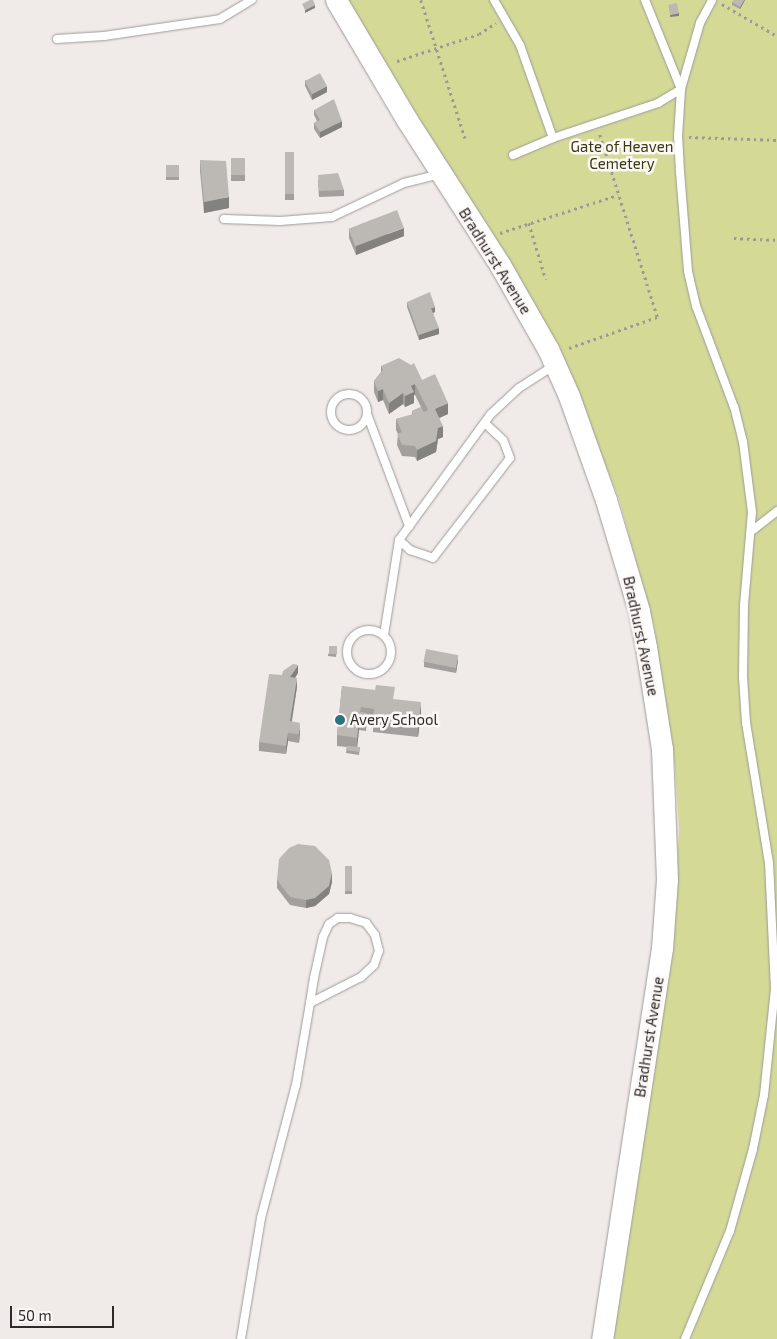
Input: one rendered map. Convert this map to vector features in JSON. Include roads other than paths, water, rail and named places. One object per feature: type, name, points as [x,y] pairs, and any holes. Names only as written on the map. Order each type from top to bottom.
[{"type":"main road","name":"Bradhurst Avenue","points":[[336,0],[505,274],[555,365],[588,447],[639,610],[661,742],[667,822],[662,948],[602,1339]]},
{"type":"lane","points":[[57,38],[104,36],[220,19],[252,0]]},
{"type":"lane","points":[[494,0],[506,17],[520,46],[553,138]]},
{"type":"lane","points":[[645,0],[681,89]]},
{"type":"lane","points":[[686,1339],[709,1287],[742,1191],[764,1095],[775,989],[772,902],[746,724],[743,677],[744,605],[753,530],[742,442],[734,407],[696,306],[688,271],[678,137],[681,89],[700,23],[713,0]]},
{"type":"lane","points":[[513,155],[553,138],[658,103],[681,89]]},
{"type":"lane","points":[[224,219],[280,221],[332,217],[404,183],[441,173]]},
{"type":"lane","points":[[384,635],[370,630],[356,634],[347,646],[352,667],[373,674],[385,668],[391,648],[384,635],[399,540],[485,423],[519,388],[555,365]]},
{"type":"lane","points":[[367,414],[362,424],[352,430],[340,427],[331,412],[335,401],[350,394],[365,402],[367,414],[410,526]]},
{"type":"lane","points":[[399,540],[410,550],[433,558],[510,458],[503,440],[485,423]]},
{"type":"lane","points":[[753,530],[777,512]]},
{"type":"lane","points":[[241,1339],[261,1218],[296,1085],[310,1004],[323,937],[329,924],[338,918],[366,924],[375,935],[379,950],[374,965],[361,977],[310,1004]]},
{"type":"place","name":"Avery School","points":[[340,720]]},
{"type":"park label","name":"Gate of Heaven Cemetery","points":[[622,154]]}]
